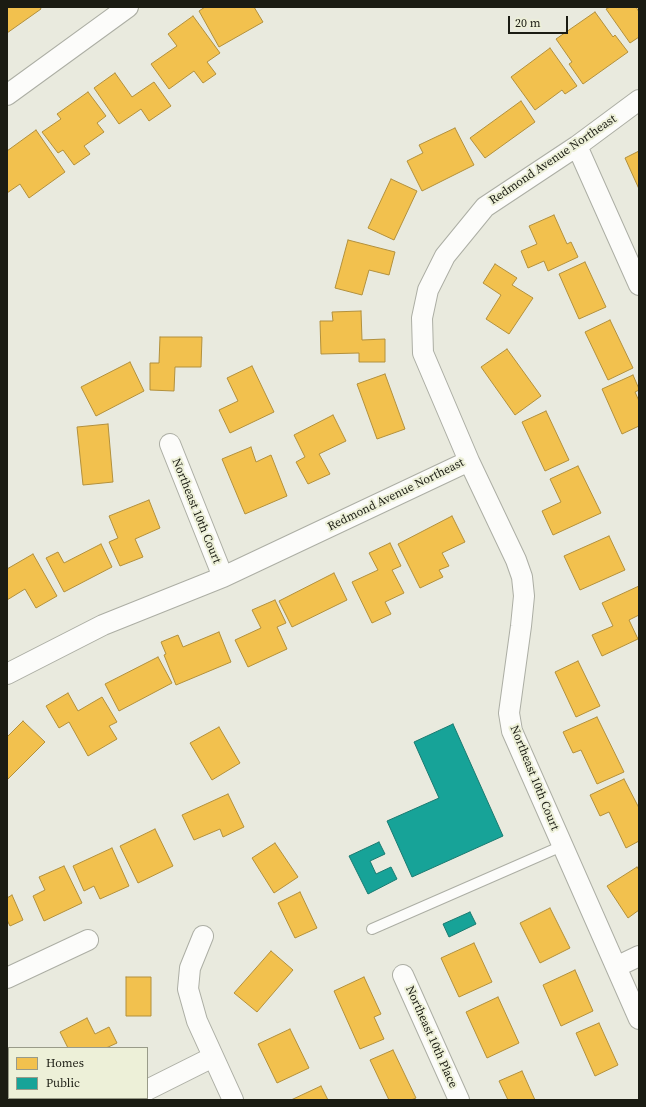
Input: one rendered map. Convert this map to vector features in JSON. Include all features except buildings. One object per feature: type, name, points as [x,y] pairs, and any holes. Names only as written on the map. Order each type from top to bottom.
[{"type":"street","points":[[7,95],[128,7]]},
{"type":"street","name":"Redmond Avenue Northeast","points":[[7,674],[102,625],[223,577],[468,461],[423,353],[422,318],[428,290],[445,256],[485,207],[577,146],[639,100]]},
{"type":"street","points":[[577,146],[639,285]]},
{"type":"street","name":"Northeast 10th Court","points":[[170,444],[223,577]]},
{"type":"street","name":"Northeast 10th Court","points":[[468,461],[516,560],[522,577],[524,596],[509,713],[512,731],[639,1019]]},
{"type":"street","points":[[203,936],[190,968],[188,989],[197,1022],[233,1100]]},
{"type":"street","points":[[7,978],[88,940]]},
{"type":"street","points":[[616,967],[639,956]]},
{"type":"street","name":"Northeast 10th Place","points":[[403,975],[459,1100]]},
{"type":"street","points":[[148,1090],[213,1057]]},
{"type":"lane","points":[[372,929],[562,846]]}]
